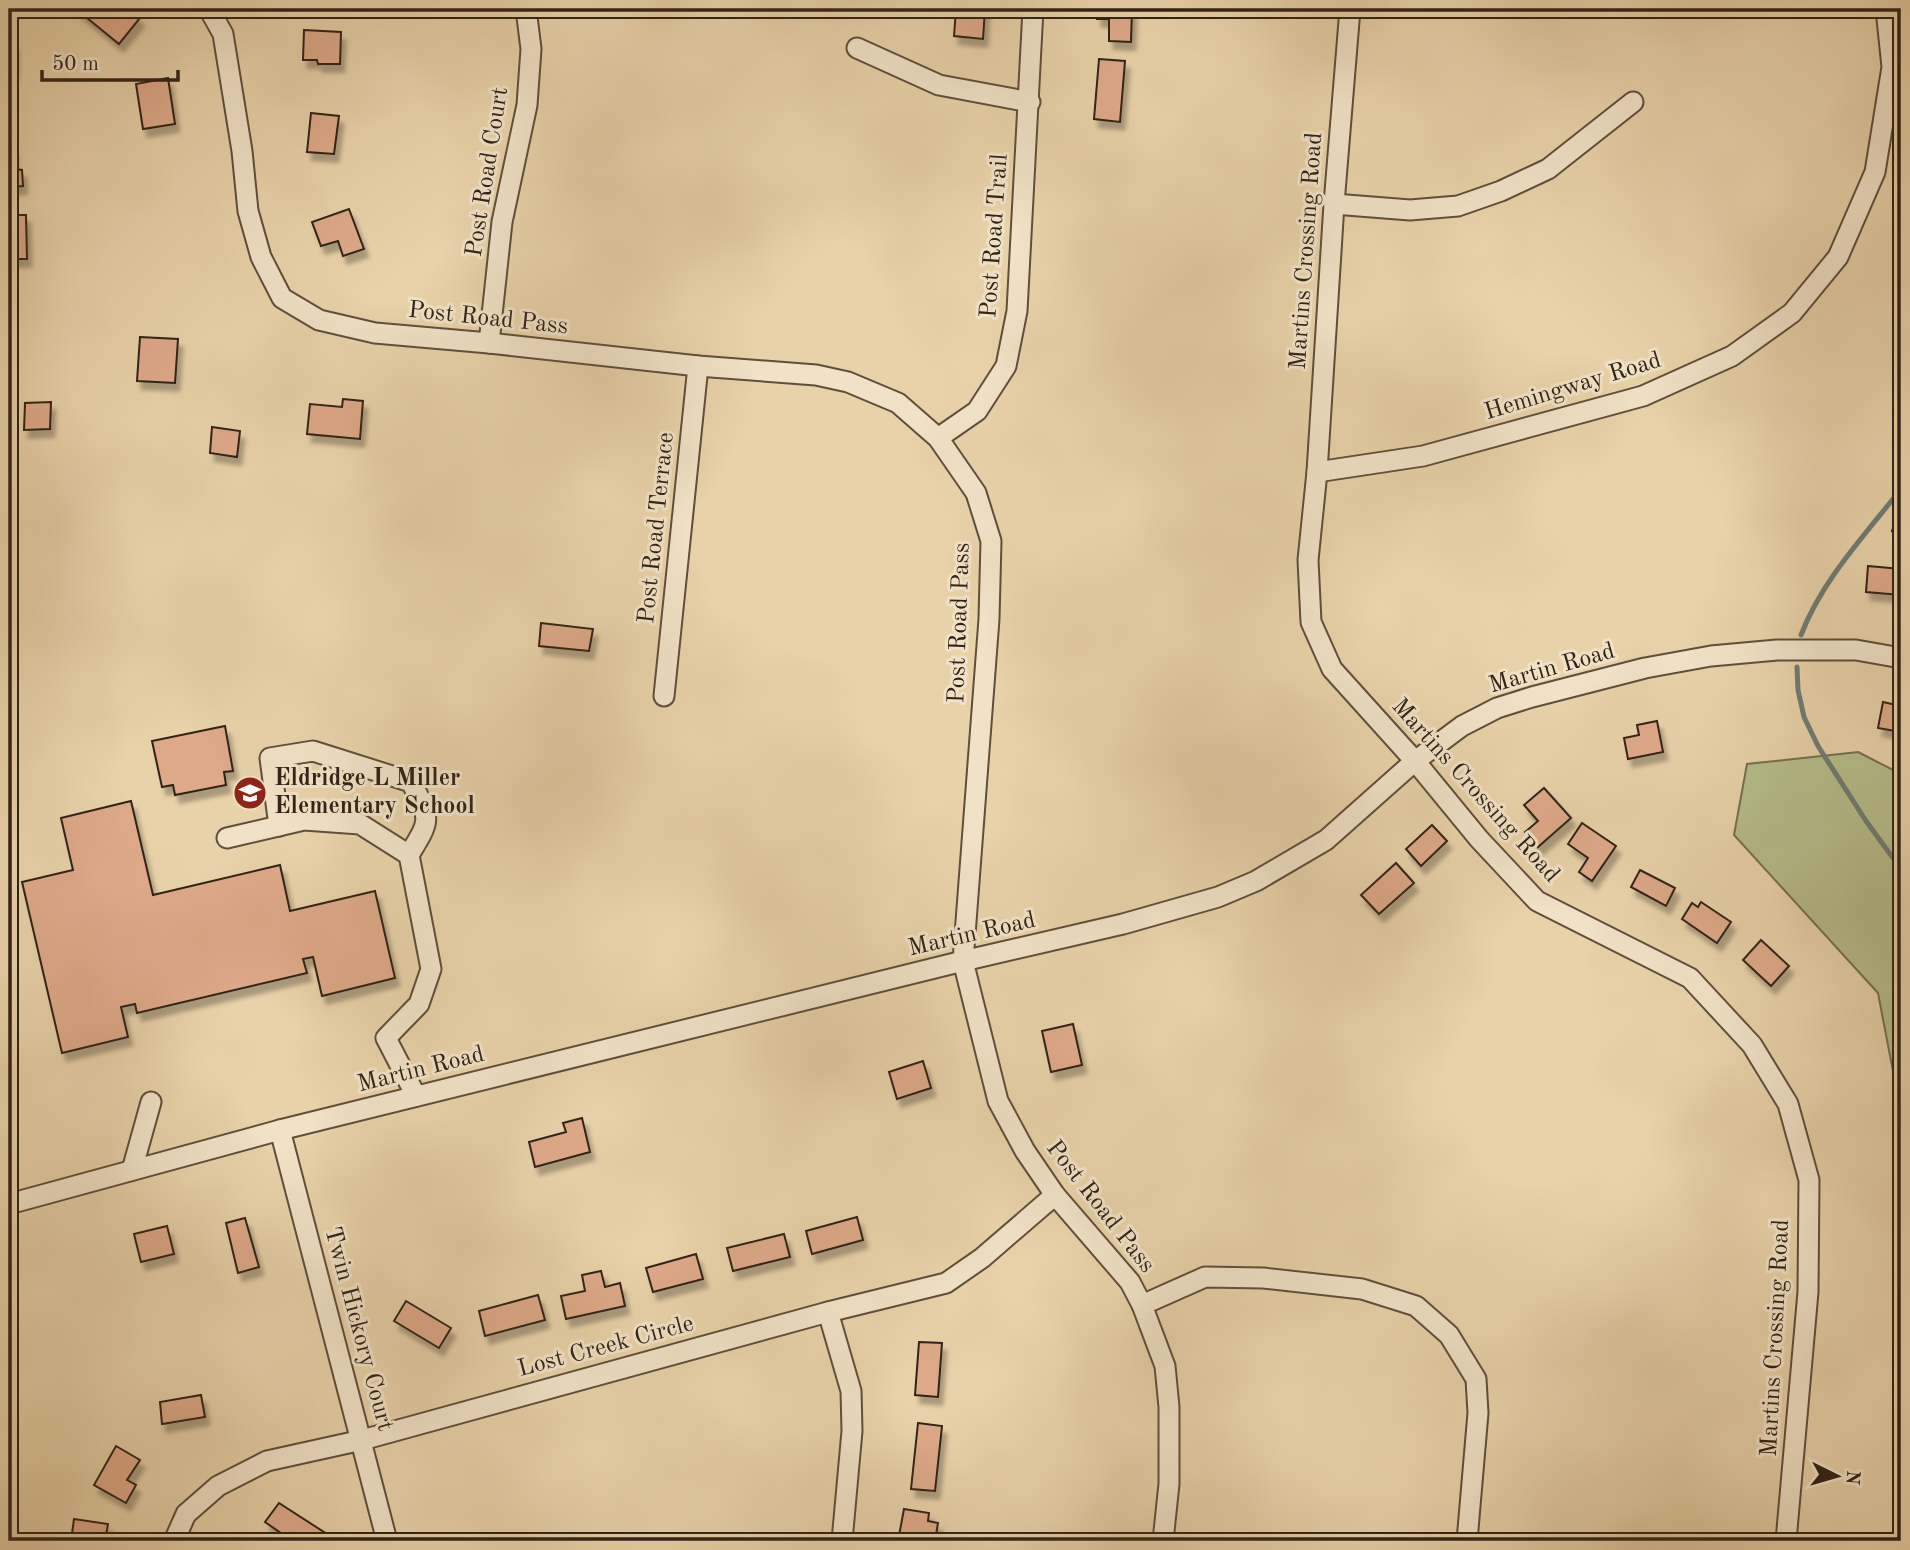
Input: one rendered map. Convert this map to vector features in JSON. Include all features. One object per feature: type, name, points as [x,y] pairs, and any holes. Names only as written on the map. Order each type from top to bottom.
[{"type":"street","name":"Post Road Pass","points":[[209,9],[223,34],[242,151],[248,211],[261,257],[282,298],[319,320],[375,333],[698,366],[816,375],[848,382],[898,403],[938,438],[976,493],[991,541],[989,619],[963,961],[998,1101],[1025,1151],[1055,1195],[1130,1282],[1142,1304],[1165,1366],[1169,1407],[1169,1484],[1163,1541]]},
{"type":"street","name":"Post Road Court","points":[[489,343],[502,222],[527,105],[531,49],[526,9]]},
{"type":"street","name":"Post Road Trail","points":[[938,438],[977,411],[1006,366],[1017,311],[1033,9]]},
{"type":"street","name":"Martins Crossing Road","points":[[1350,9],[1317,472],[1308,560],[1311,622],[1332,669],[1415,761],[1479,839],[1537,901],[1690,978],[1752,1045],[1788,1104],[1809,1180],[1808,1292],[1786,1541]]},
{"type":"street","name":"Hemingway Road","points":[[1317,472],[1423,456],[1643,396],[1732,356],[1792,313],[1838,257],[1875,172],[1892,67],[1886,9]]},
{"type":"street","points":[[857,48],[939,85],[1030,102]]},
{"type":"street","points":[[1334,204],[1410,210],[1458,206],[1548,169],[1633,102]]},
{"type":"street","name":"Post Road Terrace","points":[[664,696],[698,366]]},
{"type":"street","name":"Martin Road","points":[[9,1204],[280,1130],[963,961],[1124,924],[1218,897],[1256,881],[1326,840],[1415,761],[1462,726],[1497,708],[1646,668],[1711,656],[1777,650],[1856,650],[1901,658]]},
{"type":"street","points":[[279,826],[270,758],[313,751],[411,782],[427,813],[424,831],[408,855],[431,969],[419,1004],[386,1038],[416,1097]]},
{"type":"street","points":[[227,838],[304,820],[360,824],[408,855]]},
{"type":"street","points":[[132,1170],[151,1102]]},
{"type":"street","name":"Twin Hickory Court","points":[[280,1130],[387,1541]]},
{"type":"street","name":"Lost Creek Circle","points":[[174,1541],[186,1514],[218,1486],[267,1461],[362,1440],[828,1312],[946,1283],[982,1258],[1055,1195]]},
{"type":"street","points":[[1142,1304],[1205,1277],[1263,1278],[1362,1289],[1416,1307],[1449,1335],[1476,1379],[1478,1413],[1467,1541]]},
{"type":"street","points":[[828,1312],[850,1391],[852,1431],[842,1541]]},
{"type":"green space","points":[[1858,752],[1901,774],[1901,1113],[1878,993],[1734,835],[1747,764]]},
{"type":"building","points":[[76,9],[129,9],[140,18],[119,44]]},
{"type":"building","points":[[956,9],[985,9],[983,39],[954,36]]},
{"type":"building","points":[[1097,9],[1132,9],[1131,42],[1109,41],[1109,19],[1097,19]]},
{"type":"building","points":[[304,30],[341,32],[340,64],[318,64],[317,60],[303,60]]},
{"type":"building","points":[[9,44],[14,44],[13,71],[9,71]]},
{"type":"building","points":[[1099,59],[1125,61],[1120,122],[1094,119]]},
{"type":"building","points":[[168,78],[175,124],[143,129],[136,84]]},
{"type":"building","points":[[311,113],[339,116],[334,154],[307,152]]},
{"type":"building","points":[[9,148],[13,148],[14,169],[22,170],[23,186],[9,187]]},
{"type":"building","points":[[349,209],[364,249],[343,256],[338,241],[321,246],[312,222]]},
{"type":"building","points":[[9,215],[26,215],[27,259],[9,259]]},
{"type":"building","points":[[140,337],[178,339],[175,383],[137,381]]},
{"type":"building","points":[[343,399],[363,401],[360,439],[307,434],[310,404],[342,407]]},
{"type":"building","points":[[51,402],[50,429],[24,430],[25,403]]},
{"type":"building","points":[[212,427],[240,431],[237,457],[210,453]]},
{"type":"building","points":[[1901,505],[1901,534],[1892,531]]},
{"type":"building","points":[[1868,566],[1901,569],[1901,595],[1866,592]]},
{"type":"building","points":[[541,623],[593,629],[589,651],[539,646]]},
{"type":"building","points":[[1883,702],[1901,706],[1901,732],[1878,728]]},
{"type":"building","points":[[1657,721],[1663,752],[1628,759],[1624,738],[1639,735],[1637,725]]},
{"type":"building","points":[[225,726],[233,771],[224,772],[226,785],[175,795],[173,785],[162,787],[152,741]]},
{"type":"building","points":[[1544,788],[1571,818],[1538,847],[1525,832],[1538,821],[1524,805]]},
{"type":"building","points":[[131,801],[153,895],[280,865],[290,911],[375,891],[395,978],[322,996],[313,957],[303,959],[307,973],[137,1013],[135,1004],[121,1007],[128,1037],[62,1053],[22,882],[73,870],[61,818]]},
{"type":"building","points":[[1582,823],[1616,846],[1592,881],[1579,872],[1588,858],[1568,844]]},
{"type":"building","points":[[1432,825],[1447,841],[1421,866],[1406,849]]},
{"type":"building","points":[[1396,863],[1414,883],[1379,914],[1361,895]]},
{"type":"building","points":[[1640,870],[1675,888],[1666,906],[1631,887]]},
{"type":"building","points":[[1701,902],[1731,922],[1717,943],[1682,919],[1692,903],[1698,907]]},
{"type":"building","points":[[1761,940],[1789,966],[1771,986],[1743,960]]},
{"type":"building","points":[[1073,1024],[1082,1065],[1051,1072],[1042,1031]]},
{"type":"building","points":[[923,1061],[931,1088],[897,1099],[889,1072]]},
{"type":"building","points":[[582,1118],[590,1152],[535,1167],[529,1142],[566,1132],[563,1123]]},
{"type":"building","points":[[857,1217],[863,1240],[812,1254],[806,1231]]},
{"type":"building","points":[[245,1218],[259,1267],[238,1273],[226,1223]]},
{"type":"building","points":[[167,1226],[174,1254],[141,1262],[134,1234]]},
{"type":"building","points":[[784,1234],[790,1257],[733,1271],[727,1248]]},
{"type":"building","points":[[696,1254],[703,1279],[653,1292],[646,1268]]},
{"type":"building","points":[[601,1271],[605,1287],[620,1283],[625,1306],[566,1319],[561,1296],[585,1291],[582,1275]]},
{"type":"building","points":[[538,1295],[545,1320],[485,1336],[479,1311]]},
{"type":"building","points":[[406,1301],[451,1328],[439,1348],[394,1321]]},
{"type":"building","points":[[919,1342],[942,1343],[938,1397],[915,1395]]},
{"type":"building","points":[[201,1395],[205,1417],[162,1424],[160,1402]]},
{"type":"building","points":[[918,1423],[942,1426],[935,1491],[911,1489]]},
{"type":"building","points":[[116,1446],[140,1460],[127,1480],[136,1485],[126,1503],[94,1485]]},
{"type":"building","points":[[279,1503],[327,1534],[322,1541],[286,1541],[288,1538],[265,1522]]},
{"type":"building","points":[[904,1509],[929,1513],[928,1521],[938,1523],[935,1541],[898,1541]]},
{"type":"building","points":[[74,1519],[108,1524],[105,1541],[71,1541]]},
{"type":"waterway","points":[[1801,635],[1832,577],[1901,489]]},
{"type":"waterway","points":[[1797,667],[1798,690],[1804,717],[1818,746],[1866,821],[1901,869]]},
{"type":"place","name":"Eldridge L Miller Elementary School","points":[[250,793]]}]
